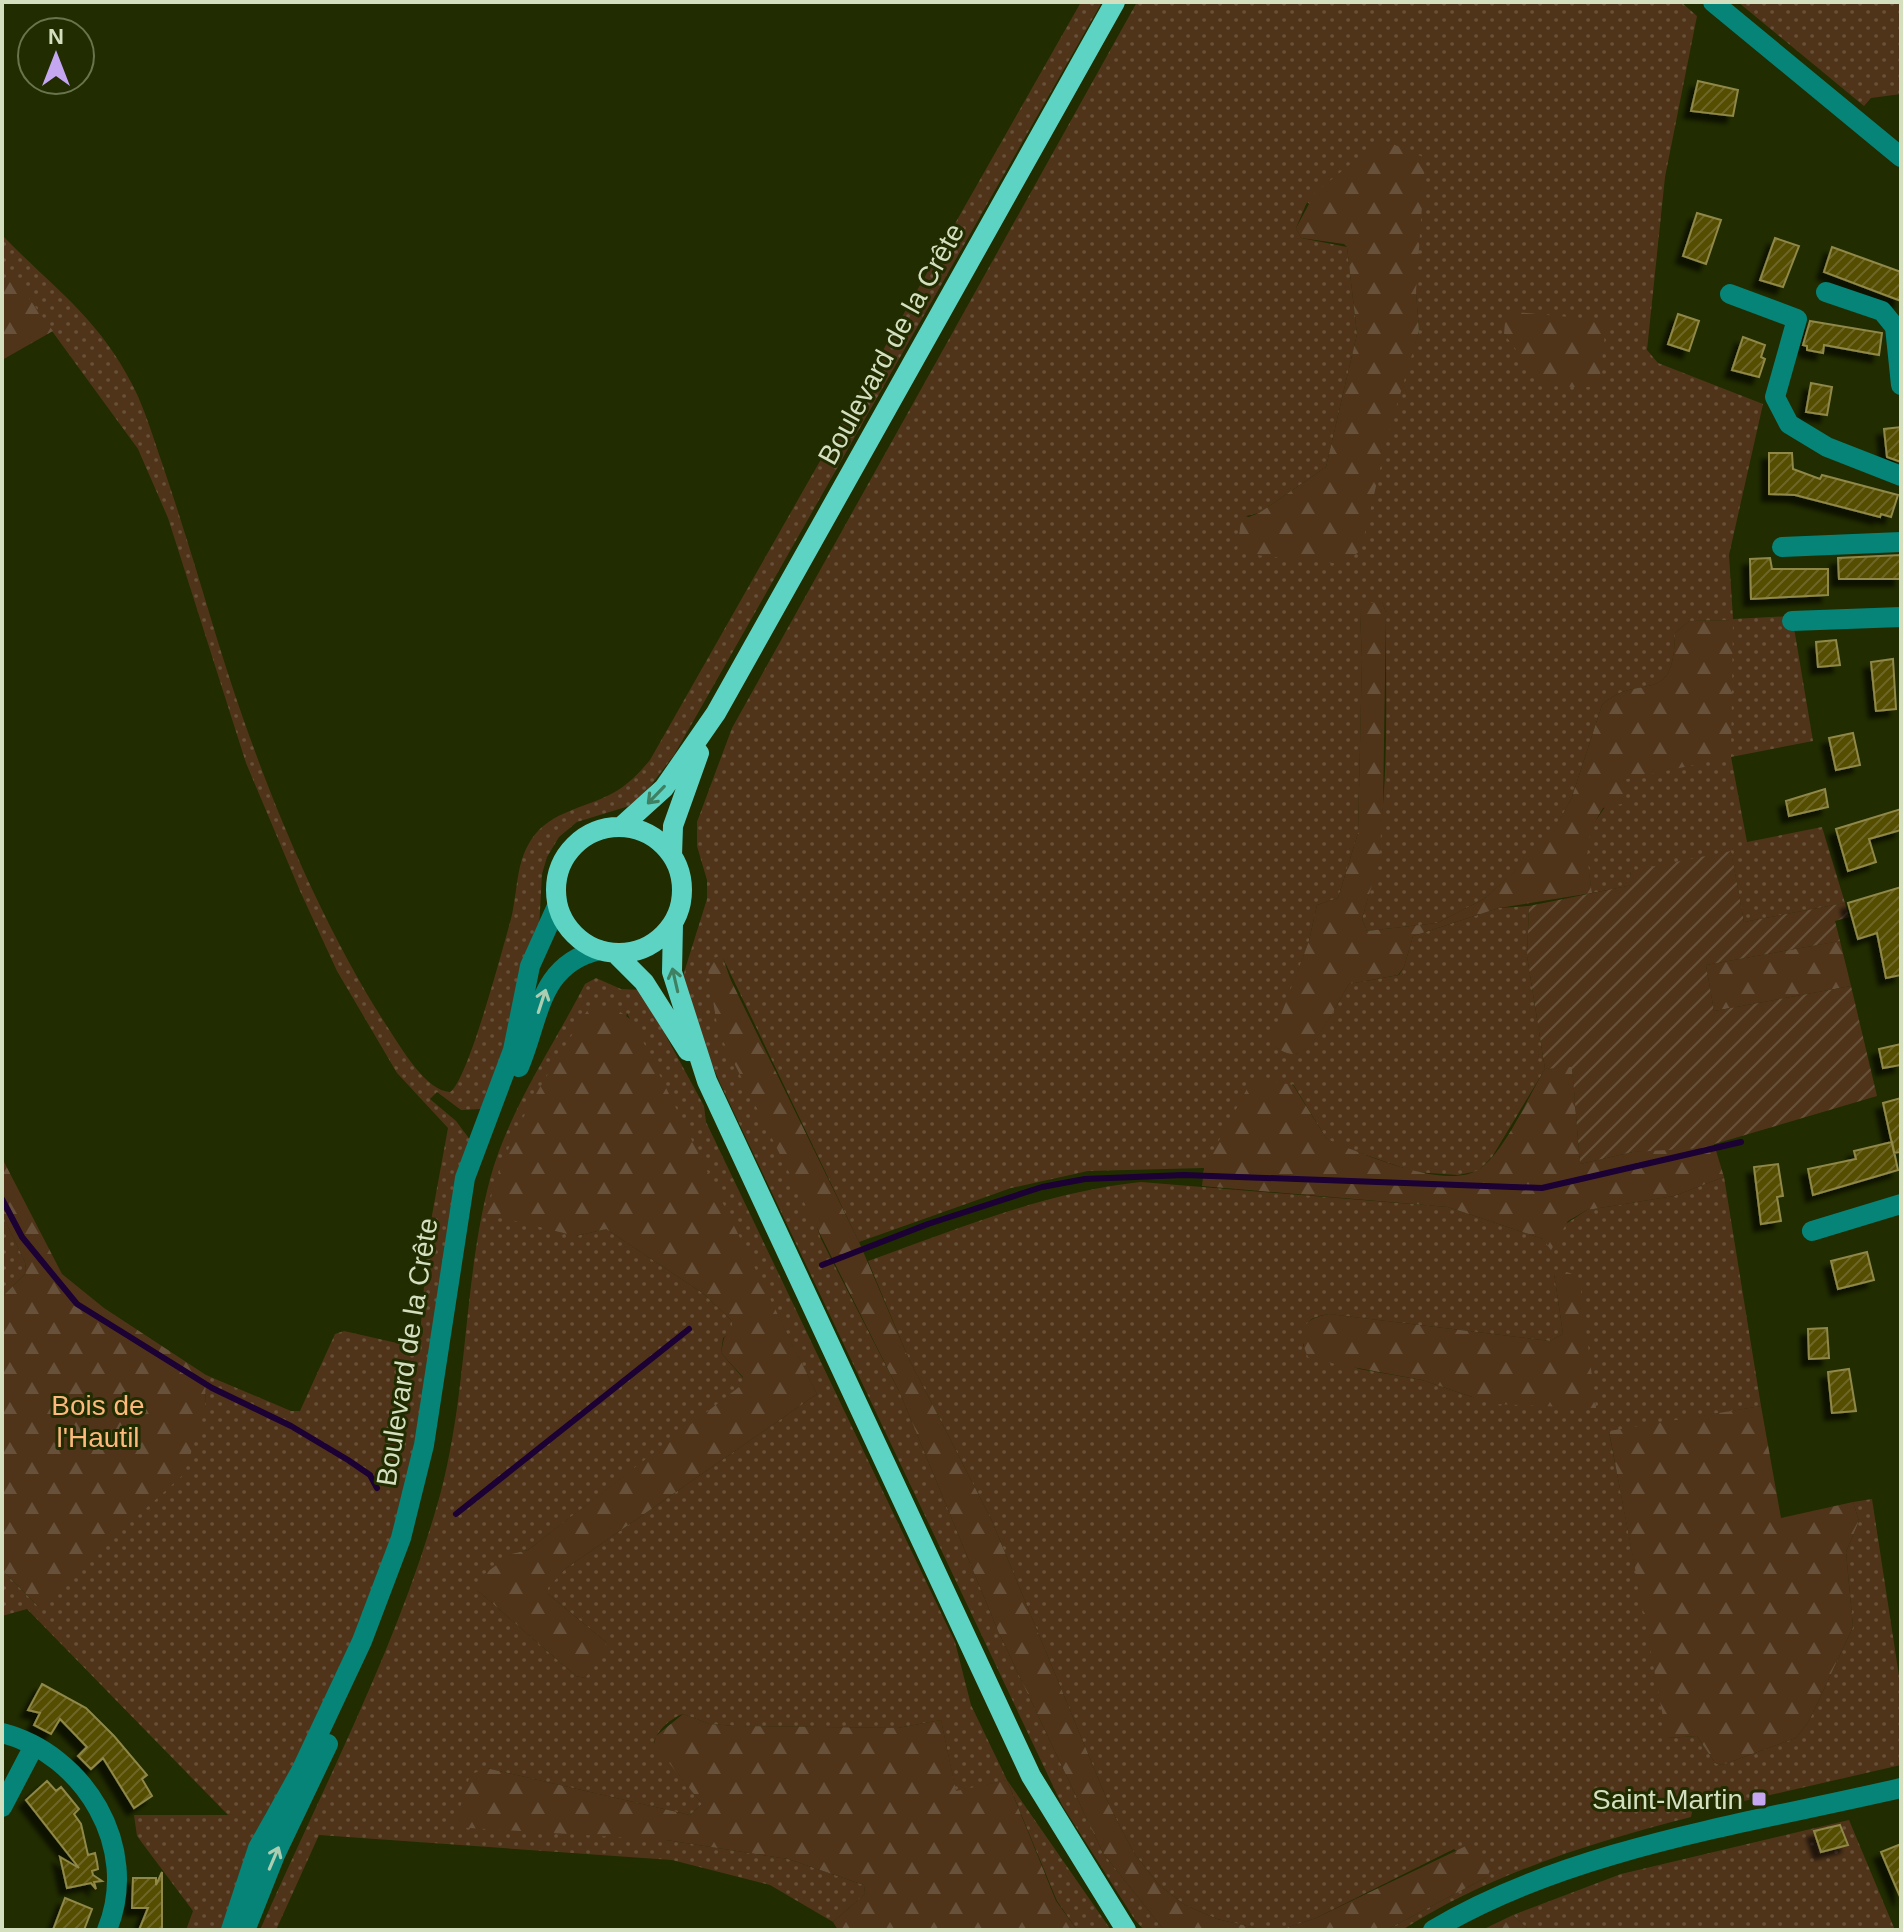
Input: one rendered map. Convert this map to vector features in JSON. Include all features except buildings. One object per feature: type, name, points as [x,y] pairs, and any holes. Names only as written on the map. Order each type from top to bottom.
[{"type":"main road","name":"Boulevard de la Crête","points":[[622,826],[664,788],[716,713],[1115,2]]},
{"type":"main road","name":"Boulevard de la Crête","points":[[672,856],[672,836],[678,807],[716,713]]},
{"type":"main road","points":[[707,1081],[644,982],[607,952],[568,928],[557,906],[557,873],[573,845],[601,829],[622,826],[646,832],[672,856],[679,868],[682,896],[673,923],[672,972],[707,1081],[1031,1776],[1067,1840],[1125,1926]]},
{"type":"main road","points":[[607,952],[642,949],[665,934],[673,923]]},
{"type":"street","points":[[1713,2],[1901,157]]},
{"type":"street","points":[[1826,292],[1882,311],[1895,327],[1901,385]]},
{"type":"street","points":[[1730,294],[1797,319],[1775,397],[1789,424],[1827,447],[1901,476]]},
{"type":"street","points":[[1782,547],[1901,542]]},
{"type":"street","points":[[1792,621],[1901,617]]},
{"type":"street","name":"Boulevard de la Crête","points":[[231,1930],[258,1848],[301,1771],[356,1654],[401,1538],[424,1445],[465,1178],[513,1050],[530,966],[557,906]]},
{"type":"street","name":"Boulevard de la Crête","points":[[245,1930],[287,1827],[315,1776],[382,1624],[417,1524],[440,1429],[467,1222],[489,1137],[525,1055],[549,983],[568,962],[607,952]]},
{"type":"street","points":[[1812,1231],[1901,1204]]},
{"type":"street","points":[[2,1733],[34,1746],[77,1776],[108,1826],[115,1871],[113,1907],[107,1930]]},
{"type":"street","points":[[2,1807],[34,1746]]},
{"type":"street","points":[[1433,1930],[1509,1891],[1629,1852],[1901,1788]]},
{"type":"green space","points":[[1081,2],[1102,2],[674,755],[642,797],[629,806],[577,822],[559,837],[547,857],[542,874],[539,929],[521,964],[512,1029],[481,1109],[461,1110],[437,1092],[430,1099],[456,1121],[471,1141],[427,1401],[382,1573],[289,1780],[266,1813],[253,1841],[224,1930],[186,1930],[193,1911],[137,1836],[134,1815],[228,1815],[27,1609],[2,1616],[2,1570],[38,1606],[205,1410],[206,1375],[291,1411],[300,1411],[335,1334],[344,1331],[419,1348],[428,1237],[448,1128],[397,1073],[337,971],[246,763],[168,518],[138,449],[14,279],[2,285],[2,235],[89,321],[132,384],[169,485],[234,691],[292,844],[339,943],[392,1034],[424,1078],[441,1090],[450,1092],[466,1064],[484,1012],[511,919],[527,847],[544,826],[565,813],[618,790],[650,760]]},
{"type":"green space","points":[[1137,2],[1681,2],[1697,16],[1665,177],[1647,350],[1658,363],[1763,404],[1729,555],[1733,619],[1792,616],[1813,741],[1731,757],[1747,842],[1822,827],[1845,903],[1744,922],[1731,852],[1630,872],[1633,885],[1592,893],[1585,847],[1590,829],[1733,620],[1689,621],[1675,633],[1673,657],[1661,681],[1616,695],[1602,705],[1572,797],[1549,841],[1484,899],[1437,923],[1367,931],[1362,919],[1379,844],[1385,767],[1386,612],[1382,602],[1360,614],[1362,658],[1358,833],[1338,898],[1317,905],[1309,941],[1271,1044],[1294,1054],[1310,1045],[1349,984],[1399,975],[1413,936],[1499,908],[1529,906],[1527,956],[1545,1069],[1492,1157],[1478,1171],[1458,1175],[1415,1172],[1337,1145],[1326,1138],[1293,1084],[1204,1168],[1088,1171],[1011,1188],[859,1242],[723,958],[821,1239],[900,1393],[998,1631],[1103,1853],[1164,1930],[1144,1930],[1135,1920],[1062,1805],[698,1032],[682,979],[707,899],[707,880],[697,846],[697,822],[732,728]],"holes":[[[1307,202],[1416,292],[1419,331],[1343,564],[1246,516],[1259,513],[1326,467],[1357,334],[1347,247],[1301,238],[1296,228]],[[1601,321],[1511,342],[1504,334]]]},
{"type":"green space","points":[[1738,2],[1901,2],[1901,94],[1871,98],[1864,106]]},
{"type":"green space","points":[[1381,139],[1423,157],[1425,163],[1416,291],[1419,331],[1388,435],[1361,550],[1343,564],[1237,553],[1241,520],[1259,513],[1326,467],[1357,334],[1347,247],[1301,238],[1296,228],[1315,193]]},
{"type":"green space","points":[[14,278],[53,331],[2,360],[2,285]]},
{"type":"green space","points":[[1506,311],[1601,320],[1607,317],[1599,384],[1560,386],[1539,378],[1504,334]]},
{"type":"green space","points":[[1382,602],[1386,612],[1383,807],[1379,860],[1362,919],[1367,931],[1437,923],[1484,899],[1549,840],[1572,797],[1602,705],[1616,695],[1661,681],[1673,657],[1675,633],[1689,621],[1733,620],[1731,757],[1623,780],[1626,803],[1603,808],[1589,840],[1592,893],[1499,908],[1413,936],[1404,967],[1398,975],[1349,984],[1318,1036],[1302,1052],[1288,1053],[1270,1044],[1309,941],[1317,905],[1338,898],[1358,833],[1362,658],[1360,614],[1367,603]]},
{"type":"green space","points":[[1731,851],[1744,922],[1845,903],[1849,917],[1835,921],[1840,941],[1706,965],[1714,1011],[1851,986],[1877,1096],[1701,1148],[1633,1152],[1580,1164],[1572,1067],[1545,1069],[1527,956],[1529,906],[1632,885],[1630,871]]},
{"type":"green space","points":[[1840,941],[1851,986],[1714,1011],[1706,965]]},
{"type":"green space","points":[[719,956],[859,1242],[908,1357],[992,1521],[1110,1807],[1134,1853],[1159,1885],[1185,1905],[1217,1919],[1256,1928],[1286,1928],[1316,1918],[1468,1845],[1480,1849],[1490,1871],[1487,1877],[1386,1930],[1164,1930],[1103,1853],[998,1631],[900,1393],[718,1031],[708,970],[711,960]]},
{"type":"green space","points":[[596,978],[621,989],[641,990],[704,1106],[706,1122],[955,1642],[971,1705],[1007,1780],[956,1792],[941,1720],[898,1728],[735,1726],[710,1724],[683,1714],[665,1725],[654,1743],[702,1804],[690,1815],[486,1768],[666,1840],[788,1859],[864,1885],[865,1894],[833,1922],[770,1885],[672,1860],[319,1835],[276,1930],[260,1930],[358,1716],[423,1551],[449,1456],[475,1257],[490,1179],[520,1103],[585,984]],"holes":[[[627,1013],[817,1394],[565,1569],[547,1588],[548,1594],[606,1642],[585,1678],[576,1676],[477,1590],[511,1554],[528,1550],[743,1385],[743,1378],[721,1353],[723,1338],[733,1330],[732,1321],[704,1294],[606,1229],[576,1236]]]},
{"type":"green space","points":[[594,1008],[616,1009],[633,1021],[817,1394],[565,1569],[548,1588],[548,1594],[606,1642],[605,1653],[585,1678],[576,1676],[477,1590],[478,1579],[511,1554],[528,1550],[743,1384],[743,1377],[721,1353],[724,1338],[732,1329],[732,1321],[704,1294],[606,1229],[576,1236],[487,1214],[515,1134],[587,1011]]},
{"type":"green space","points":[[1572,1066],[1580,1164],[1633,1152],[1714,1144],[1724,1177],[1674,1196],[1587,1210],[1568,1221],[1551,1250],[1543,1239],[1448,1207],[1202,1186],[1204,1168],[1253,1078],[1293,1085],[1326,1138],[1337,1144],[1409,1170],[1450,1176],[1467,1174],[1481,1168],[1490,1159],[1508,1136],[1545,1069]]},
{"type":"green space","name":"Bois de l'Hautil","points":[[2,1158],[62,1274],[104,1308],[206,1375],[205,1410],[184,1474],[38,1606],[2,1570],[2,1297],[26,1273],[25,1262],[2,1214]]},
{"type":"green space","points":[[1724,1177],[1761,1406],[1609,1432],[1668,1738],[1697,1736],[1715,1763],[1722,1765],[1796,1738],[1809,1721],[1853,1627],[1846,1552],[1859,1521],[1853,1502],[1872,1499],[1901,1689],[1901,1765],[1718,1807],[1719,1797],[1709,1799],[1708,1805],[1693,1808],[1691,1817],[1579,1849],[1506,1876],[1402,1930],[1386,1930],[1487,1877],[1454,1849],[1316,1918],[1286,1928],[1256,1928],[1217,1919],[1185,1905],[1159,1885],[1134,1853],[1110,1807],[992,1521],[908,1357],[868,1261],[1036,1203],[1141,1182],[1448,1207],[1543,1239],[1587,1210],[1674,1196]],"holes":[[[1554,1273],[1595,1407],[1472,1397],[1422,1380],[1359,1369],[1303,1346],[1304,1332],[1315,1317],[1329,1314],[1550,1341],[1563,1334]]]},
{"type":"green space","points":[[2,1214],[25,1262],[26,1273],[2,1297]]},
{"type":"green space","points":[[1567,1272],[1577,1276],[1580,1283],[1596,1408],[1493,1404],[1422,1380],[1320,1361],[1308,1357],[1304,1348],[1302,1333],[1307,1323],[1329,1314],[1550,1341],[1563,1334],[1554,1273]]},
{"type":"green space","points":[[1761,1406],[1781,1518],[1853,1502],[1859,1521],[1846,1552],[1853,1627],[1809,1721],[1796,1738],[1722,1765],[1715,1763],[1697,1736],[1667,1738],[1609,1431]]},
{"type":"green space","points":[[683,1714],[710,1724],[735,1726],[898,1728],[941,1720],[956,1791],[1007,1780],[1056,1901],[1077,1930],[838,1930],[833,1922],[865,1894],[864,1885],[788,1859],[666,1840],[454,1827],[470,1775],[486,1768],[690,1815],[702,1804],[654,1744],[656,1736]]},
{"type":"green space","points":[[1007,1780],[1111,1930],[1077,1930],[1057,1901]]},
{"type":"green space","points":[[1849,1820],[1895,1930],[1529,1930],[1513,1915],[1621,1874]]},
{"type":"green space","points":[[1513,1915],[1529,1930],[1482,1930]]},
{"type":"waterway","points":[[822,1265],[928,1224],[1042,1187],[1085,1179],[1184,1175],[1542,1188],[1741,1142]]},
{"type":"waterway","points":[[2,1199],[22,1237],[77,1304],[212,1388],[291,1426],[348,1460],[370,1475],[377,1488]]},
{"type":"waterway","points":[[456,1514],[689,1329]]},
{"type":"place","name":"Saint-Martin","points":[[1759,1799]]}]
